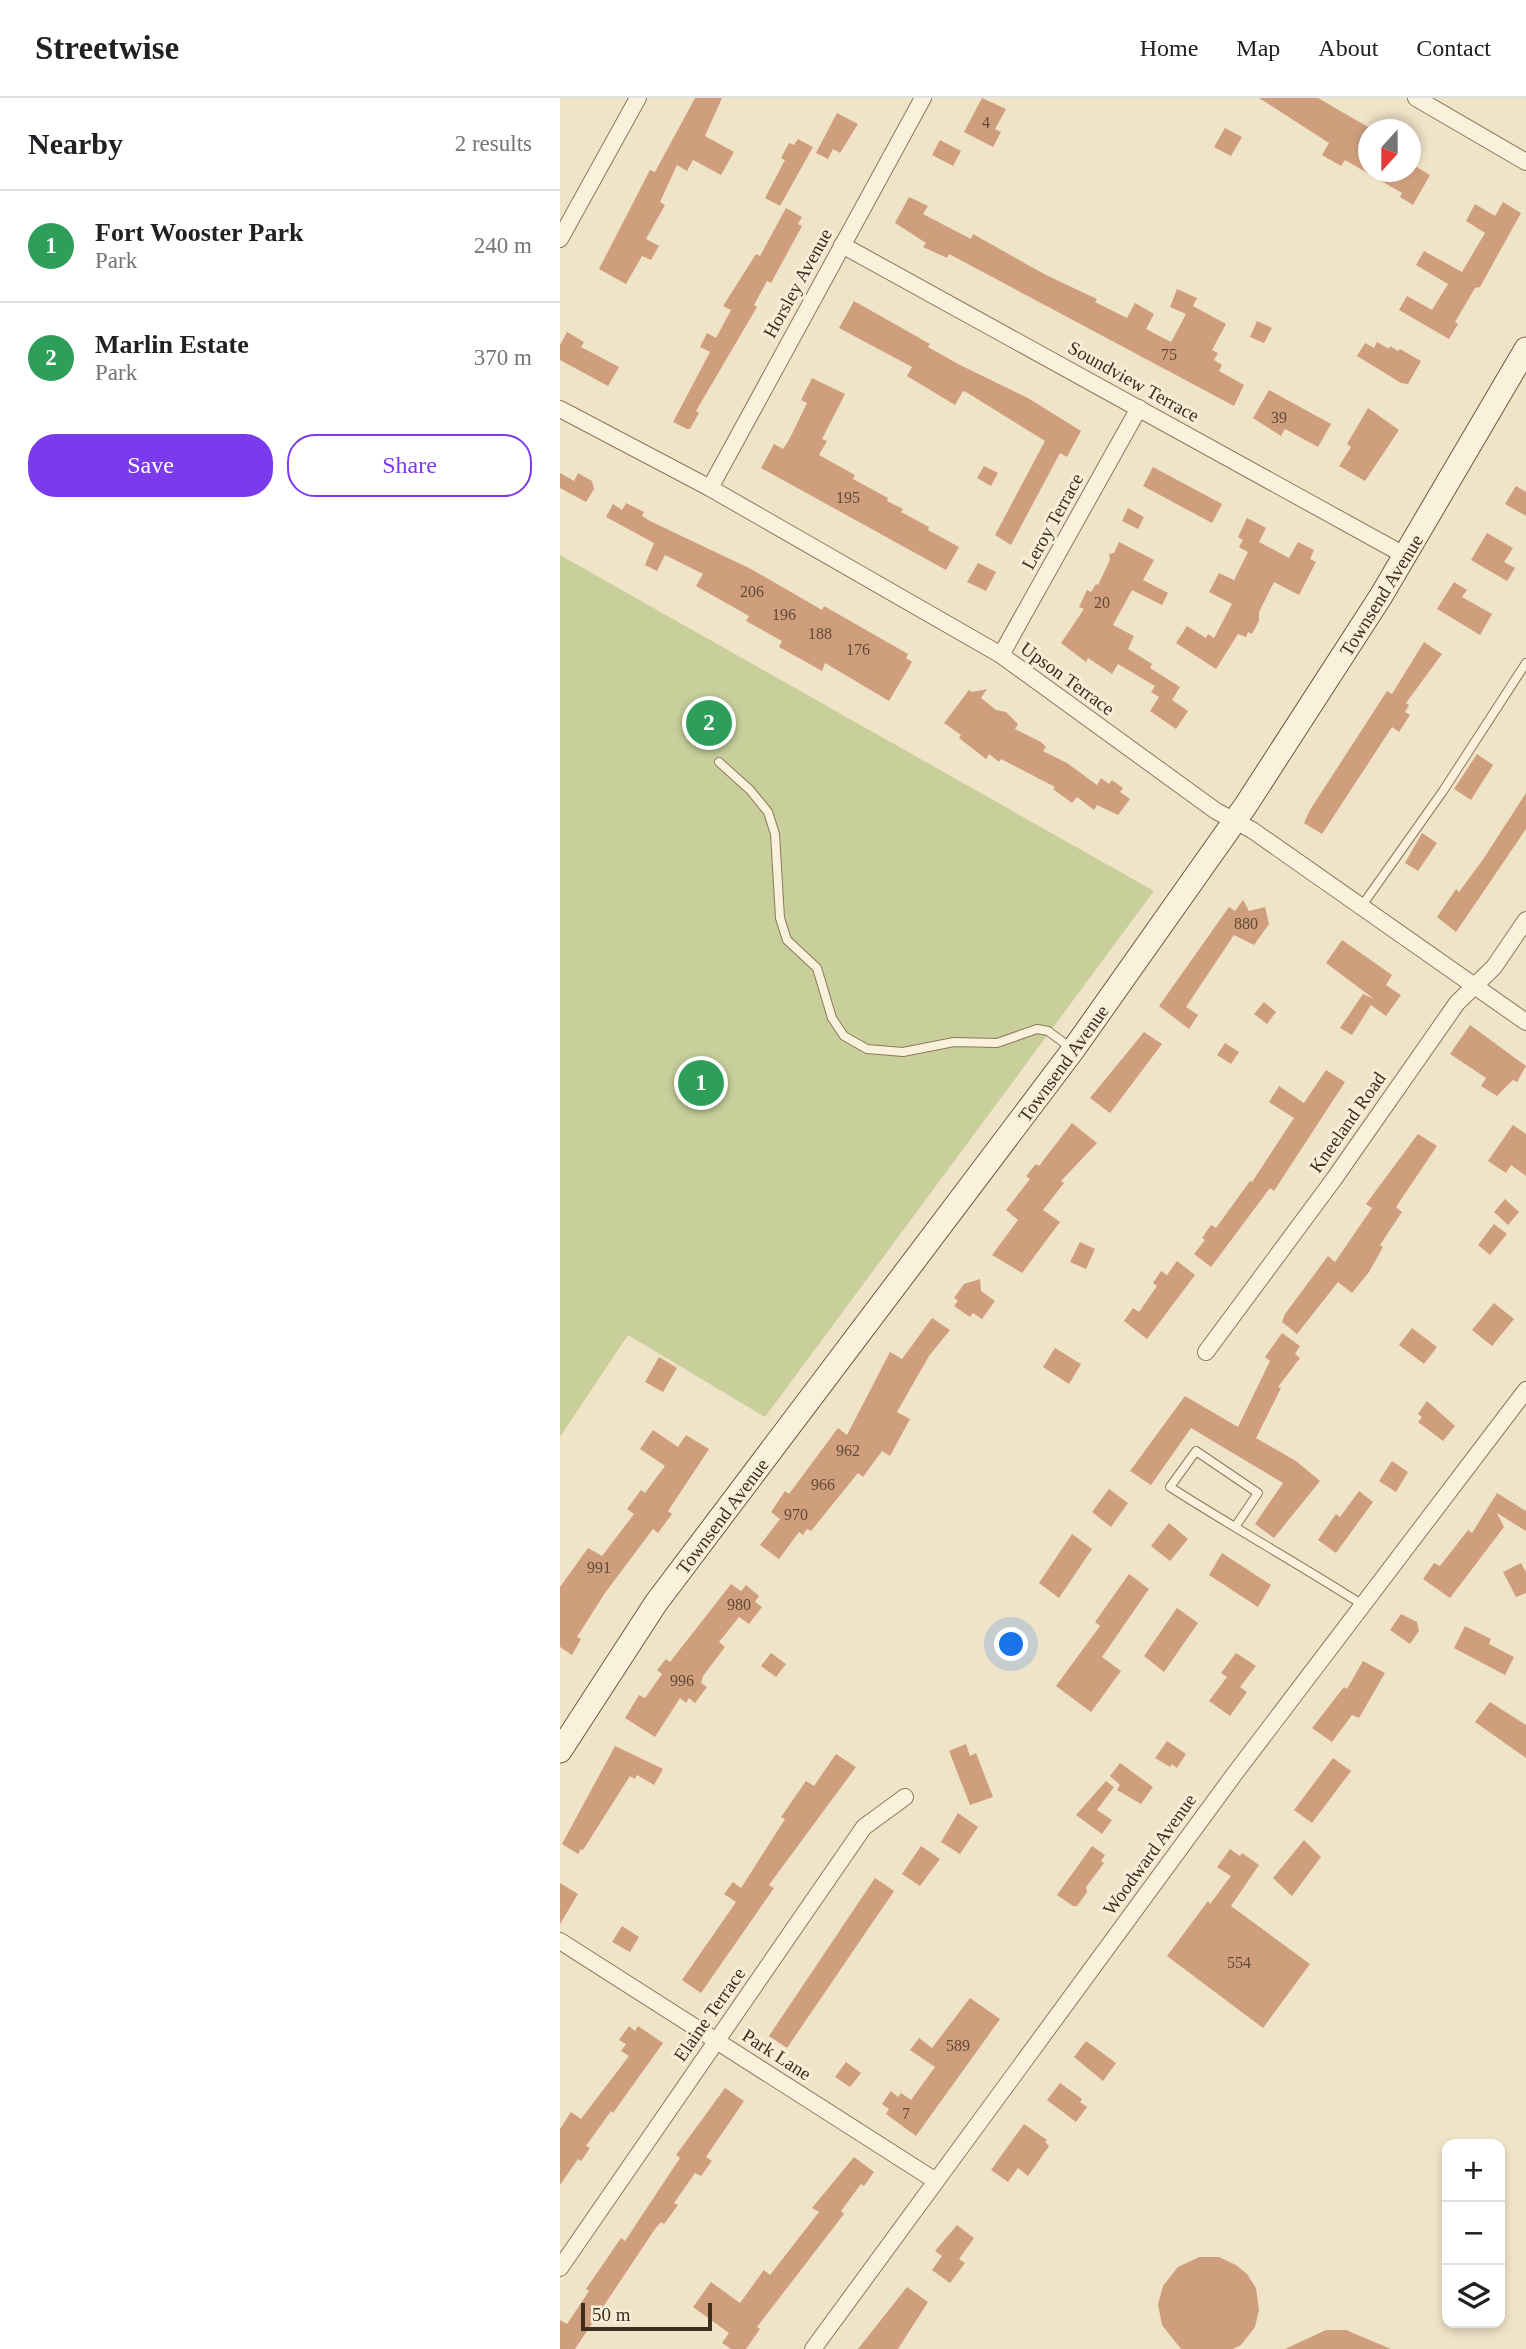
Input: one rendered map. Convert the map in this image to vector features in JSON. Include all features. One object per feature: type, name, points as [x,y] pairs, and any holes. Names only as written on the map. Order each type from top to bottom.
[{"type":"main road","name":"Townsend Avenue","points":[[560,1751],[656,1602],[1073,1049],[1234,821],[1406,556],[1526,349]]},
{"type":"street","points":[[560,239],[638,98]]},
{"type":"street","name":"Horsley Avenue","points":[[710,488],[923,98]]},
{"type":"street","points":[[1416,98],[1526,162]]},
{"type":"street","name":"Soundview Terrace","points":[[842,245],[1406,556]]},
{"type":"street","name":"Leroy Terrace","points":[[1001,655],[1139,408]]},
{"type":"street","name":"Upson Terrace","points":[[560,409],[710,488],[1001,655],[1204,803],[1526,1022]]},
{"type":"street","name":"Kneeland Road","points":[[1206,1352],[1457,1003],[1476,988],[1526,920]]},
{"type":"street","name":"Woodward Avenue","points":[[813,2349],[1223,1789],[1526,1390]]},
{"type":"street","name":"Elaine Terrace","points":[[560,2267],[864,1826],[905,1797]]},
{"type":"street","name":"Park Lane","points":[[560,1941],[936,2181]]},
{"type":"lane","points":[[1361,908],[1443,791],[1526,663]]},
{"type":"lane","points":[[719,762],[750,790],[768,812],[775,834],[780,918],[787,940],[817,968],[832,1018],[844,1035],[867,1049],[903,1052],[954,1042],[997,1043],[1037,1029],[1048,1031],[1073,1049]]},
{"type":"lane","points":[[1235,1527],[1258,1493],[1196,1451],[1170,1488],[1363,1605]]},
{"type":"green space","points":[[560,555],[1154,891],[765,1417],[628,1335],[560,1437]]},
{"type":"building","points":[[695,98],[722,98],[705,136],[734,152],[721,175],[693,160],[687,171],[677,165],[660,202],[665,205],[646,239],[659,246],[651,260],[642,256],[626,284],[599,269],[650,170],[655,172]]},
{"type":"building","points":[[982,98],[1006,109],[995,129],[1001,132],[993,147],[964,132]]},
{"type":"building","points":[[1259,98],[1318,98],[1358,121],[1358,168],[1345,160],[1341,166],[1322,155],[1329,143]]},
{"type":"building","points":[[837,113],[858,124],[840,153],[833,149],[828,159],[816,153]]},
{"type":"building","points":[[1225,128],[1242,137],[1231,156],[1214,147]]},
{"type":"building","points":[[798,139],[813,147],[780,206],[765,198],[785,160],[781,158],[789,143],[794,145]]},
{"type":"building","points":[[940,140],[961,151],[953,166],[932,155]]},
{"type":"building","points":[[1421,170],[1430,175],[1413,205],[1400,197],[1402,193],[1383,182],[1421,182]]},
{"type":"building","points":[[909,197],[928,206],[923,214],[971,239],[973,234],[1046,275],[1097,299],[1095,302],[1127,318],[1135,303],[1154,314],[1146,329],[1171,342],[1186,314],[1170,307],[1177,289],[1197,298],[1193,306],[1226,324],[1212,350],[1218,353],[1214,360],[1222,365],[1219,371],[1244,385],[1234,406],[949,254],[947,258],[923,247],[926,243],[895,223]]},
{"type":"building","points":[[1503,202],[1521,213],[1480,287],[1475,288],[1455,322],[1458,324],[1449,339],[1399,310],[1407,296],[1432,310],[1448,284],[1416,265],[1424,251],[1462,272],[1485,233],[1466,221],[1475,204],[1495,216]]},
{"type":"building","points":[[786,208],[802,217],[798,224],[802,226],[771,283],[767,281],[754,305],[757,307],[696,411],[699,413],[690,429],[687,429],[673,422],[710,352],[700,347],[707,333],[716,338],[731,310],[723,306],[756,254],[760,256]]},
{"type":"building","points":[[854,301],[930,344],[928,347],[1028,398],[1081,431],[1067,457],[1060,453],[1011,545],[995,535],[1045,441],[966,392],[963,391],[955,405],[907,376],[912,367],[839,328]]},
{"type":"building","points":[[1257,321],[1272,328],[1264,343],[1250,337]]},
{"type":"building","points":[[567,332],[584,342],[581,347],[619,367],[608,386],[560,360],[560,345]]},
{"type":"building","points":[[1377,342],[1389,349],[1390,346],[1398,351],[1400,349],[1421,361],[1408,384],[1401,383],[1357,356],[1365,343],[1374,348]]},
{"type":"building","points":[[812,378],[845,394],[822,439],[827,441],[819,455],[855,475],[853,479],[888,498],[887,501],[903,509],[901,512],[959,547],[946,570],[761,468],[774,444],[783,449],[789,440],[807,403],[801,400]]},
{"type":"building","points":[[1269,390],[1331,424],[1318,447],[1285,429],[1281,436],[1253,418]]},
{"type":"building","points":[[1368,408],[1399,430],[1365,481],[1339,466],[1351,447],[1347,444]]},
{"type":"building","points":[[984,466],[998,473],[991,486],[977,478]]},
{"type":"building","points":[[1153,467],[1222,504],[1212,523],[1143,486]]},
{"type":"building","points":[[560,473],[574,481],[578,473],[592,481],[594,489],[586,502],[560,488]]},
{"type":"building","points":[[1516,486],[1526,492],[1526,516],[1505,504]]},
{"type":"building","points":[[626,503],[644,512],[642,516],[650,521],[751,569],[822,610],[824,606],[908,654],[906,658],[912,662],[889,701],[825,663],[822,671],[779,647],[782,641],[746,621],[749,616],[696,586],[703,574],[665,555],[657,571],[645,565],[654,543],[606,517],[613,504],[622,510]]},
{"type":"building","points":[[1128,508],[1144,517],[1138,529],[1122,521]]},
{"type":"building","points":[[1247,518],[1266,528],[1259,542],[1289,558],[1298,542],[1314,550],[1310,559],[1316,562],[1299,595],[1274,582],[1259,612],[1259,621],[1252,634],[1248,632],[1246,637],[1238,634],[1216,669],[1176,643],[1187,626],[1206,638],[1208,634],[1214,638],[1232,604],[1209,592],[1219,573],[1234,580],[1248,552],[1239,547],[1243,540],[1238,537]]},
{"type":"building","points":[[1487,533],[1513,548],[1504,562],[1515,568],[1507,581],[1471,560]]},
{"type":"building","points":[[1119,542],[1154,560],[1143,580],[1168,593],[1162,605],[1132,590],[1113,625],[1134,636],[1128,649],[1152,664],[1150,668],[1180,687],[1172,700],[1188,711],[1176,729],[1150,711],[1159,697],[1151,692],[1155,686],[1118,664],[1112,674],[1088,658],[1086,662],[1061,643],[1084,609],[1079,607],[1087,590],[1091,592],[1096,584],[1098,585],[1110,560],[1109,554],[1114,553]]},
{"type":"building","points":[[978,563],[996,572],[986,591],[967,582]]},
{"type":"building","points":[[1454,582],[1467,590],[1462,597],[1492,614],[1480,635],[1437,609]]},
{"type":"building","points":[[1424,642],[1442,654],[1406,703],[1409,705],[1405,712],[1410,715],[1399,732],[1392,727],[1322,834],[1304,823],[1310,810],[1387,691],[1392,694]]},
{"type":"building","points":[[987,689],[981,698],[996,710],[1006,712],[1018,724],[1015,729],[1041,742],[1046,747],[1043,751],[1067,763],[1097,785],[1101,778],[1109,784],[1112,780],[1123,788],[1120,792],[1130,799],[1118,815],[1097,805],[1094,810],[1077,797],[1072,803],[1053,789],[1055,787],[1001,759],[999,762],[989,754],[986,759],[944,723],[969,690],[972,692]]},
{"type":"building","points":[[1477,754],[1493,765],[1471,800],[1454,789]]},
{"type":"building","points":[[1526,793],[1526,829],[1456,932],[1437,917],[1456,889],[1459,892],[1484,858]]},
{"type":"building","points":[[1422,833],[1437,843],[1418,871],[1405,863]]},
{"type":"building","points":[[1243,900],[1249,911],[1265,907],[1269,924],[1254,945],[1234,935],[1186,1007],[1198,1015],[1189,1029],[1159,1006],[1229,907],[1235,911]]},
{"type":"building","points":[[1342,940],[1392,975],[1386,985],[1401,995],[1386,1016],[1371,1005],[1352,1035],[1340,1028],[1363,994],[1374,999],[1326,963]]},
{"type":"building","points":[[1264,1002],[1276,1012],[1267,1024],[1254,1014]]},
{"type":"building","points":[[1470,1025],[1526,1066],[1517,1082],[1513,1080],[1497,1096],[1481,1086],[1486,1078],[1450,1054]]},
{"type":"building","points":[[1144,1032],[1162,1044],[1110,1113],[1090,1098]]},
{"type":"building","points":[[1225,1043],[1239,1052],[1231,1064],[1217,1055]]},
{"type":"building","points":[[1326,1070],[1345,1082],[1274,1191],[1270,1188],[1211,1267],[1194,1254],[1205,1240],[1202,1238],[1211,1225],[1216,1228],[1250,1181],[1252,1182],[1294,1118],[1269,1102],[1279,1086],[1304,1103]]},
{"type":"building","points":[[1072,1123],[1097,1143],[1061,1181],[1064,1183],[1043,1210],[1060,1222],[1022,1273],[992,1255],[1018,1220],[1006,1210],[1030,1179],[1026,1176],[1036,1164],[1039,1166]]},
{"type":"building","points":[[1513,1125],[1526,1134],[1526,1176],[1511,1165],[1506,1173],[1488,1161]]},
{"type":"building","points":[[1418,1134],[1437,1146],[1396,1207],[1402,1212],[1380,1245],[1383,1247],[1369,1272],[1352,1293],[1338,1282],[1297,1334],[1282,1322],[1285,1314],[1328,1256],[1335,1262],[1372,1208],[1366,1204]]},
{"type":"building","points":[[1505,1199],[1519,1212],[1508,1225],[1494,1212]]},
{"type":"building","points":[[1494,1224],[1507,1234],[1490,1255],[1478,1245]]},
{"type":"building","points":[[1080,1242],[1095,1249],[1086,1269],[1070,1262]]},
{"type":"building","points":[[1177,1261],[1195,1275],[1147,1339],[1124,1321],[1133,1308],[1139,1312],[1157,1286],[1153,1283],[1161,1271],[1167,1275]]},
{"type":"building","points":[[980,1279],[981,1291],[995,1301],[982,1319],[973,1313],[970,1317],[954,1306],[958,1301],[954,1298],[964,1284]]},
{"type":"building","points":[[1494,1303],[1514,1319],[1492,1346],[1472,1330]]},
{"type":"building","points":[[932,1318],[950,1330],[929,1356],[897,1412],[910,1419],[890,1456],[882,1451],[863,1477],[858,1473],[811,1531],[807,1529],[803,1535],[799,1532],[779,1559],[760,1545],[780,1519],[771,1512],[785,1491],[789,1494],[838,1428],[847,1435],[890,1352],[902,1359]]},
{"type":"building","points":[[1412,1328],[1437,1347],[1424,1364],[1399,1345]]},
{"type":"building","points":[[1282,1333],[1300,1346],[1295,1354],[1300,1358],[1278,1387],[1281,1388],[1256,1438],[1296,1461],[1320,1481],[1274,1538],[1255,1524],[1283,1483],[1191,1428],[1151,1485],[1130,1471],[1185,1396],[1238,1427],[1270,1361],[1265,1357]]},
{"type":"building","points":[[1055,1348],[1081,1364],[1069,1384],[1043,1367]]},
{"type":"building","points":[[659,1357],[677,1368],[663,1392],[645,1382]]},
{"type":"building","points":[[1427,1401],[1455,1426],[1443,1441],[1418,1422],[1422,1417],[1418,1414]]},
{"type":"building","points":[[653,1430],[678,1447],[686,1435],[709,1449],[668,1511],[672,1514],[658,1533],[653,1529],[605,1593],[577,1637],[581,1639],[572,1655],[560,1647],[560,1587],[588,1548],[602,1556],[634,1514],[627,1509],[641,1490],[645,1493],[665,1466],[640,1449]]},
{"type":"building","points":[[1392,1461],[1408,1472],[1396,1492],[1379,1481]]},
{"type":"building","points":[[1109,1489],[1128,1503],[1111,1527],[1092,1512]]},
{"type":"building","points":[[1359,1491],[1373,1502],[1336,1553],[1318,1540],[1336,1514],[1340,1517]]},
{"type":"building","points":[[1497,1493],[1526,1511],[1526,1531],[1497,1513],[1504,1527],[1450,1598],[1423,1579],[1434,1563],[1440,1566],[1468,1530],[1472,1533]]},
{"type":"building","points":[[1169,1523],[1188,1539],[1170,1561],[1151,1546]]},
{"type":"building","points":[[1072,1534],[1092,1549],[1059,1598],[1039,1583]]},
{"type":"building","points":[[1222,1553],[1271,1585],[1258,1607],[1209,1575]]},
{"type":"building","points":[[1521,1563],[1526,1572],[1526,1593],[1516,1597],[1503,1572]]},
{"type":"building","points":[[1129,1574],[1149,1589],[1102,1657],[1121,1671],[1091,1712],[1056,1686],[1100,1626],[1095,1622]]},
{"type":"building","points":[[731,1584],[741,1591],[746,1585],[759,1596],[755,1602],[762,1607],[749,1624],[739,1617],[719,1642],[725,1647],[703,1676],[701,1683],[707,1687],[695,1703],[689,1698],[686,1703],[680,1698],[655,1737],[625,1718],[639,1695],[645,1698],[662,1674],[657,1670],[666,1659],[670,1662]]},
{"type":"building","points":[[1177,1608],[1198,1623],[1164,1672],[1144,1656]]},
{"type":"building","points":[[1401,1614],[1417,1622],[1419,1631],[1410,1644],[1390,1630]]},
{"type":"building","points":[[1465,1626],[1491,1639],[1489,1644],[1514,1657],[1505,1675],[1454,1648]]},
{"type":"building","points":[[771,1653],[786,1664],[776,1677],[761,1666]]},
{"type":"building","points":[[1236,1653],[1256,1666],[1240,1687],[1247,1692],[1230,1716],[1209,1701],[1227,1677],[1221,1673]]},
{"type":"building","points":[[1363,1661],[1385,1673],[1359,1718],[1352,1715],[1332,1742],[1312,1728],[1344,1687],[1347,1689]]},
{"type":"building","points":[[1490,1702],[1526,1725],[1526,1758],[1475,1722]]},
{"type":"building","points":[[1167,1741],[1186,1754],[1177,1768],[1155,1758]]},
{"type":"building","points":[[966,1744],[970,1756],[976,1753],[993,1797],[970,1805],[949,1751]]},
{"type":"building","points":[[615,1746],[663,1769],[654,1785],[637,1775],[635,1779],[630,1776],[578,1854],[562,1844]]},
{"type":"building","points":[[836,1754],[856,1767],[769,1885],[774,1888],[701,1993],[682,1980],[736,1902],[724,1894],[733,1882],[741,1888],[785,1819],[781,1817],[806,1781],[814,1786]]},
{"type":"building","points":[[1333,1758],[1351,1771],[1312,1823],[1294,1810]]},
{"type":"building","points":[[1120,1763],[1153,1787],[1141,1804],[1117,1790],[1120,1785],[1110,1776]]},
{"type":"building","points":[[1106,1781],[1114,1787],[1097,1810],[1112,1820],[1102,1834],[1076,1815]]},
{"type":"building","points":[[958,1813],[978,1827],[960,1854],[941,1842]]},
{"type":"building","points":[[1304,1840],[1321,1857],[1292,1896],[1273,1878]]},
{"type":"building","points":[[921,1846],[940,1859],[920,1886],[902,1874]]},
{"type":"building","points":[[1092,1846],[1105,1855],[1101,1861],[1104,1863],[1086,1887],[1087,1892],[1077,1906],[1073,1906],[1057,1895]]},
{"type":"building","points":[[1230,1849],[1240,1856],[1242,1853],[1259,1865],[1231,1906],[1310,1964],[1263,2028],[1167,1956],[1208,1901],[1210,1904],[1231,1876],[1217,1867]]},
{"type":"building","points":[[875,1878],[894,1891],[787,2048],[769,2036]]},
{"type":"building","points":[[560,1883],[578,1894],[560,1924]]},
{"type":"building","points":[[622,1926],[639,1937],[630,1952],[612,1942]]},
{"type":"building","points":[[970,1998],[1000,2019],[916,2136],[886,2114],[889,2109],[882,2104],[891,2091],[898,2097],[901,2093],[911,2100],[935,2067],[910,2050],[919,2038],[932,2048]]},
{"type":"building","points":[[629,2026],[635,2031],[638,2026],[663,2043],[586,2146],[590,2148],[581,2161],[578,2159],[560,2185],[560,2129],[571,2112],[581,2119],[629,2056],[621,2051],[626,2044],[619,2040]]},
{"type":"building","points":[[1086,2041],[1116,2063],[1103,2081],[1074,2057]]},
{"type":"building","points":[[846,2062],[861,2073],[850,2087],[835,2077]]},
{"type":"building","points":[[1060,2083],[1082,2099],[1080,2102],[1087,2107],[1076,2122],[1047,2100]]},
{"type":"building","points":[[725,2088],[744,2101],[706,2157],[712,2161],[701,2176],[695,2173],[674,2203],[678,2205],[664,2224],[661,2222],[655,2229],[575,2349],[560,2349],[560,2320],[567,2324],[589,2291],[586,2289],[621,2238],[625,2241],[680,2158],[676,2155]]},
{"type":"building","points":[[1024,2124],[1047,2140],[1045,2142],[1049,2146],[1028,2176],[1018,2168],[1008,2182],[991,2170]]},
{"type":"building","points":[[854,2157],[874,2172],[864,2186],[861,2184],[841,2211],[844,2214],[757,2327],[760,2329],[746,2349],[731,2349],[722,2343],[729,2333],[693,2307],[711,2282],[740,2303],[764,2270],[770,2275],[819,2212],[812,2208]]},
{"type":"building","points":[[957,2225],[974,2238],[959,2259],[965,2263],[950,2283],[932,2270],[942,2256],[935,2251]]},
{"type":"building","points":[[1199,2257],[1219,2257],[1236,2265],[1247,2274],[1256,2288],[1259,2310],[1255,2327],[1241,2345],[1233,2349],[1181,2349],[1162,2325],[1158,2304],[1163,2286],[1178,2267]]},
{"type":"building","points":[[907,2287],[928,2302],[898,2349],[858,2349]]},
{"type":"building","points":[[1326,2330],[1346,2330],[1391,2349],[1285,2349]]},
{"type":"place","name":"Marlin Estate","points":[[709,723]]},
{"type":"place","name":"Fort Wooster Park","points":[[701,1083]]}]
